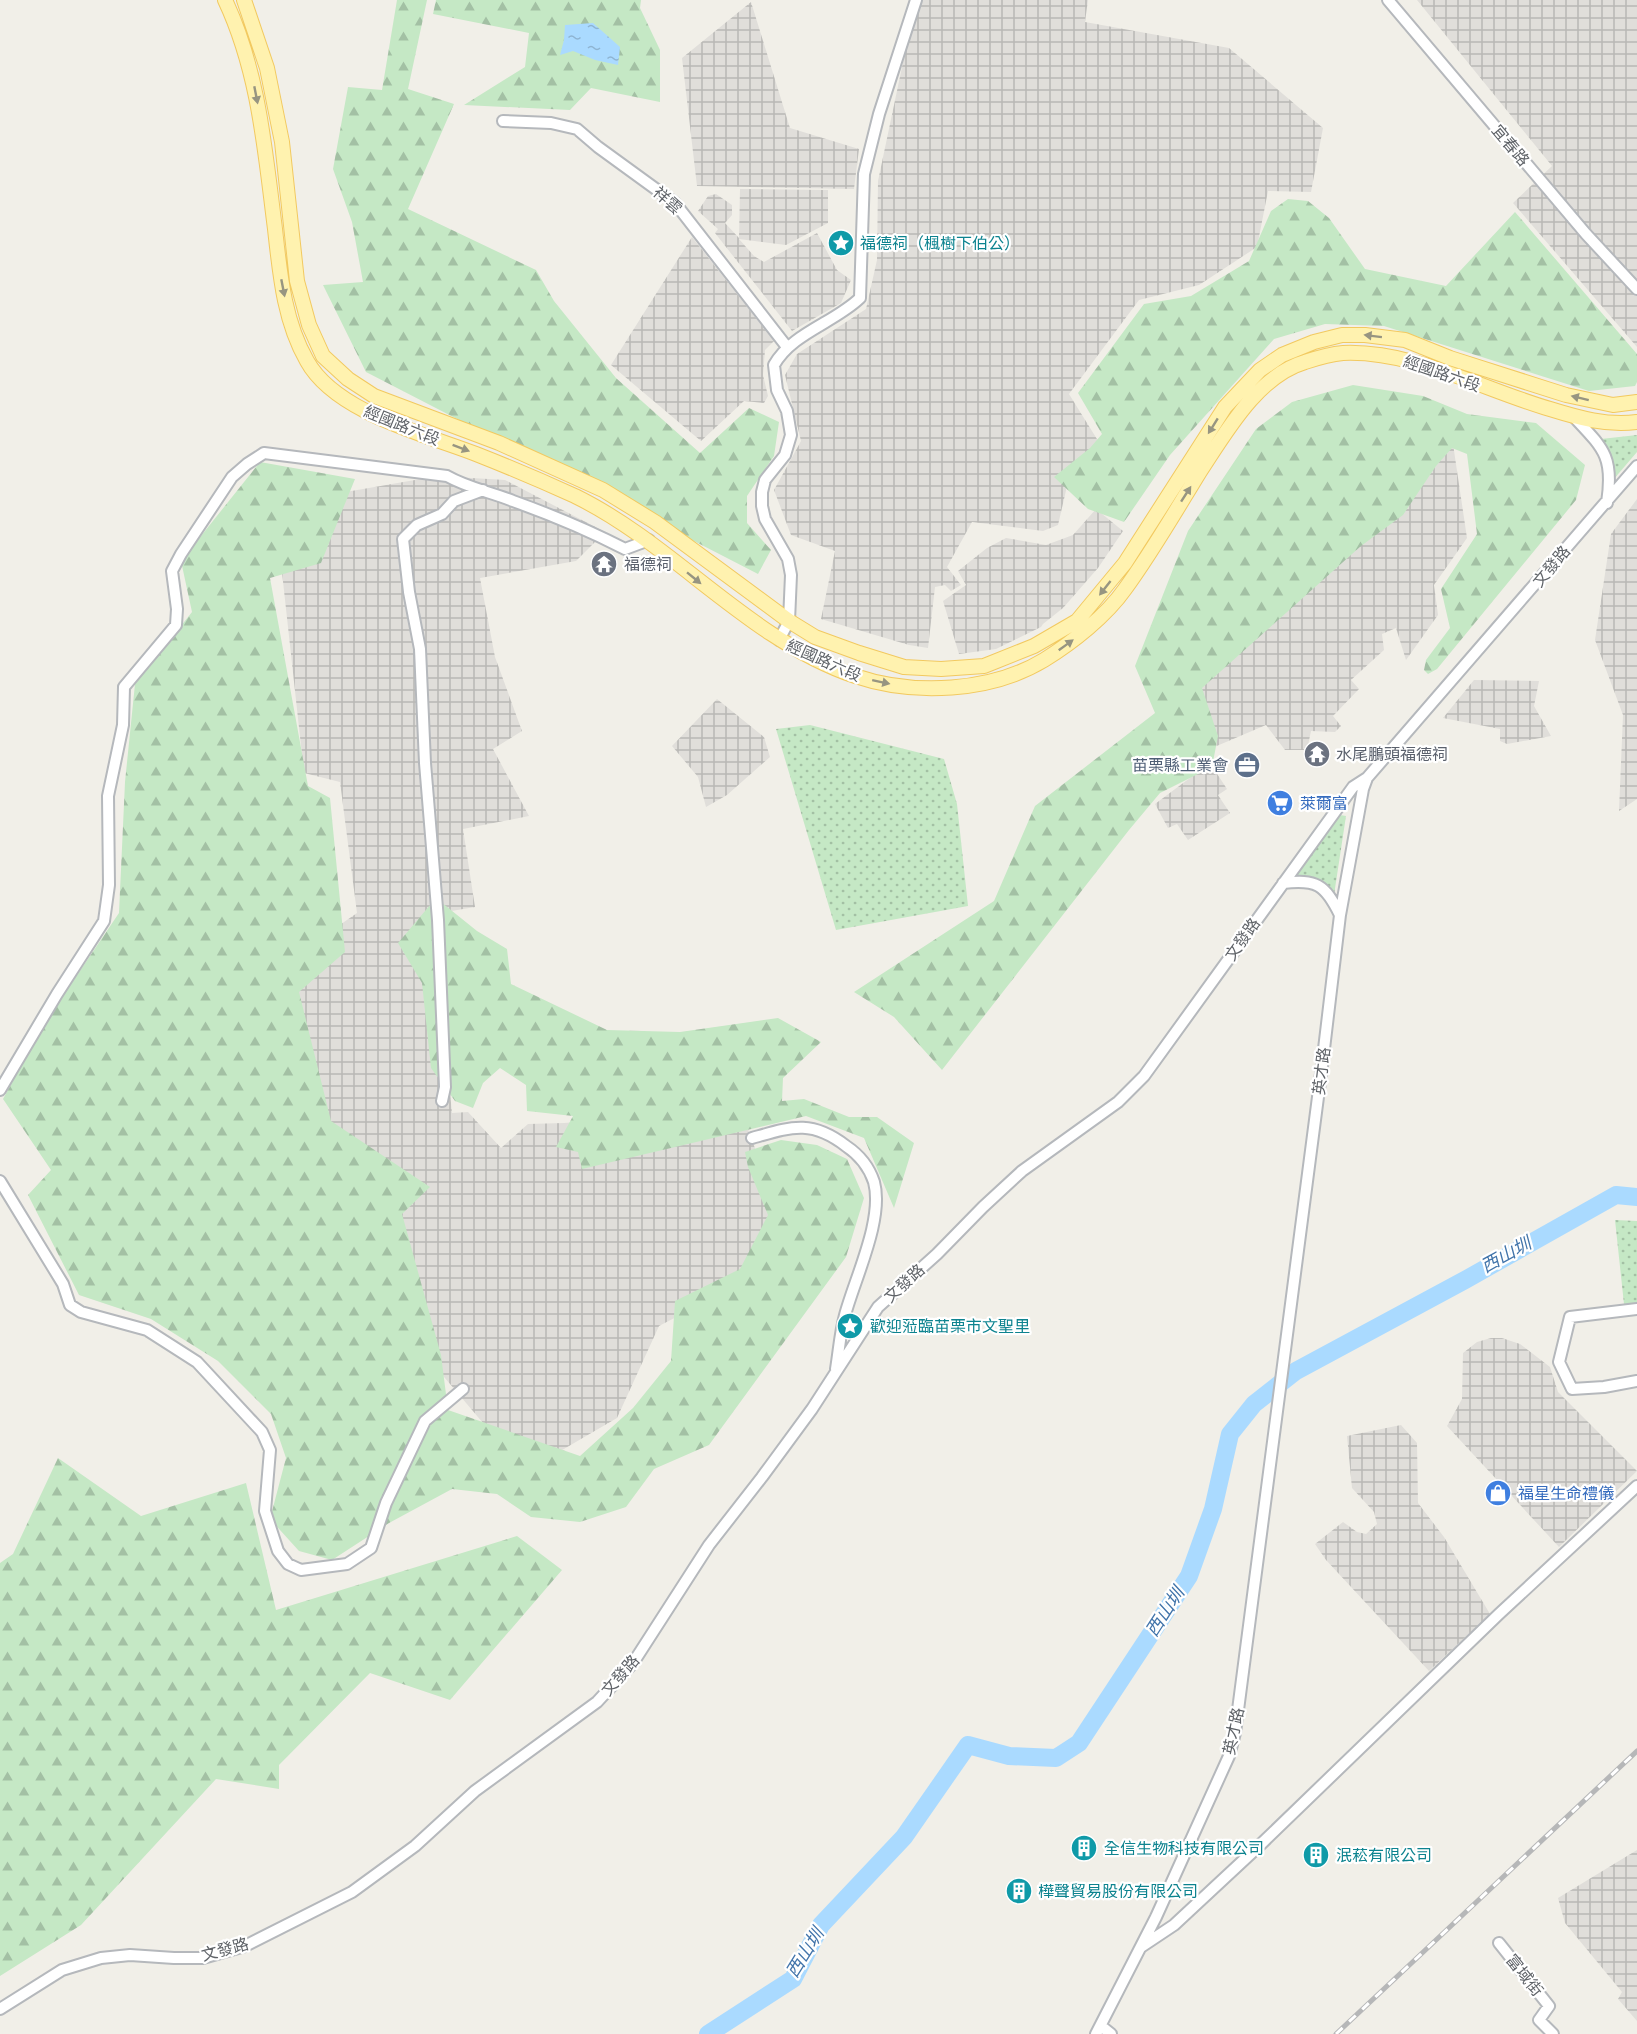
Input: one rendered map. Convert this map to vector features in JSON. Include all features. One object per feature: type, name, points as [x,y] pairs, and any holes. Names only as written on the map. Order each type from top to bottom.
[{"type":"main road","name":"經國路六段","points":[[225,0],[237,25],[248,61],[261,123],[282,287],[292,330],[309,365],[327,387],[351,404],[382,418],[508,466],[580,499],[649,540],[705,586],[778,640],[855,676],[885,683],[919,687],[960,687],[985,684],[1029,668],[1078,636],[1122,594],[1229,427],[1254,395],[1298,363],[1343,353],[1396,357],[1574,417],[1602,423],[1637,422]]},
{"type":"main road","name":"經國路六段","points":[[244,0],[264,58],[282,142],[297,281],[309,325],[324,356],[348,379],[374,396],[499,443],[603,490],[660,526],[789,621],[815,637],[904,667],[941,669],[984,666],[1034,646],[1077,621],[1125,563],[1225,406],[1260,370],[1282,355],[1314,342],[1342,335],[1365,335],[1405,340],[1450,358],[1566,395],[1613,405],[1637,402]]},
{"type":"main road","points":[[248,61],[264,58]]},
{"type":"main road","points":[[1396,357],[1397,339]]},
{"type":"main road","points":[[649,540],[660,526]]},
{"type":"street","points":[[778,640],[789,621],[791,575],[788,559],[765,519],[762,506],[765,480],[785,455],[790,435],[787,411],[777,390],[774,365],[787,347],[850,308],[860,298],[864,174],[879,114],[916,0]]},
{"type":"street","name":"宜春路","points":[[1388,0],[1586,234],[1637,289]]},
{"type":"street","name":"祥雲","points":[[503,120],[551,123],[577,129],[675,203],[787,347]]},
{"type":"street","points":[[1574,417],[1597,442],[1609,463],[1610,482],[1607,503]]},
{"type":"street","points":[[0,1090],[104,921],[109,885],[108,796],[123,725],[124,687],[177,625],[172,571],[180,554],[232,477],[247,464],[264,453],[447,476],[465,486],[484,490],[573,523],[625,549],[649,540]]},
{"type":"street","name":"文發路","points":[[0,2009],[62,1970],[101,1958],[130,1955],[203,1958],[245,1946],[363,1886],[415,1846],[475,1791],[597,1702],[633,1663],[709,1545],[762,1477],[835,1376],[878,1306],[937,1254],[1022,1171],[1118,1102],[1144,1076],[1353,787],[1367,778],[1637,466]]},
{"type":"street","points":[[442,1101],[445,1087],[438,920],[425,763],[420,649],[409,592],[403,539],[417,525],[442,514],[454,501],[484,490]]},
{"type":"street","name":"英才路","points":[[1098,2030],[1156,1917],[1229,1756],[1235,1733],[1340,915],[1367,778]]},
{"type":"street","points":[[1282,883],[1313,882],[1323,887],[1333,900],[1340,915]]},
{"type":"street","points":[[752,1138],[788,1128],[810,1128],[831,1135],[859,1155],[874,1182],[876,1211],[844,1316],[835,1376]]},
{"type":"street","points":[[0,1181],[63,1284],[70,1305],[81,1312],[147,1330],[197,1362],[262,1432],[270,1450],[265,1511],[278,1551],[288,1564],[301,1570],[347,1564],[370,1548],[386,1503],[425,1421],[463,1389]]},
{"type":"street","points":[[1637,1309],[1570,1317],[1559,1362],[1572,1389],[1604,1387],[1637,1381]]},
{"type":"street","points":[[1140,1947],[1174,1924],[1218,1885],[1498,1614],[1637,1486]]},
{"type":"street","name":"富域街","points":[[1499,1943],[1549,2006],[1539,2020],[1553,2034]]},
{"type":"street","points":[[1098,2030],[1111,2034]]},
{"type":"shaded area","points":[[920,0],[1088,0],[1085,22],[1229,48],[1323,128],[1311,192],[1268,191],[1257,247],[1199,285],[1139,300],[1069,394],[1105,452],[1068,482],[1058,525],[1043,531],[972,522],[947,567],[961,585],[951,591],[945,585],[935,587],[928,648],[909,645],[821,619],[835,551],[791,535],[774,490],[801,441],[785,375],[797,354],[866,309],[877,260],[878,181],[910,29]]},
{"type":"shaded area","points":[[1417,0],[1637,0],[1637,347],[1513,203],[1552,166]]},
{"type":"shaded area","points":[[751,2],[790,128],[859,149],[854,189],[697,186],[682,58]]},
{"type":"shaded area","points":[[740,189],[828,190],[828,223],[786,245],[739,239],[754,256],[764,262],[817,233],[837,270],[851,280],[841,303],[792,331],[715,233],[718,229],[698,211],[708,196],[716,194],[732,205],[732,215],[725,223],[739,238]]},
{"type":"shaded area","points":[[692,237],[774,341],[765,350],[763,375],[768,396],[764,403],[744,401],[701,441],[611,365]]},
{"type":"shaded area","points":[[1453,444],[1467,538],[1434,585],[1438,615],[1406,660],[1396,628],[1382,634],[1384,650],[1351,680],[1359,689],[1333,716],[1341,726],[1335,732],[1311,731],[1307,750],[1285,750],[1266,725],[1212,748],[1195,688]]},
{"type":"shaded area","points":[[438,476],[505,480],[605,532],[576,561],[480,578],[495,657],[522,731],[493,749],[529,816],[463,829],[475,907],[422,916],[442,1010],[452,1113],[468,1112],[501,1148],[528,1124],[744,1118],[782,1223],[740,1284],[659,1326],[617,1418],[557,1453],[494,1436],[439,1371],[315,1125],[278,968],[357,913],[340,782],[304,773],[280,554],[340,493]]},
{"type":"shaded area","points":[[1637,499],[1637,799],[1619,811],[1623,715],[1595,640],[1611,534]]},
{"type":"shaded area","points":[[1096,509],[1123,531],[1098,568],[1063,608],[1041,627],[996,649],[959,654],[943,601],[966,585],[958,571],[987,548],[1006,538],[1046,545],[1073,535]]},
{"type":"shaded area","points":[[1474,680],[1539,681],[1534,706],[1551,736],[1507,744],[1500,741],[1500,729],[1443,718]]},
{"type":"shaded area","points":[[717,699],[764,737],[770,757],[727,795],[706,807],[698,777],[672,746]]},
{"type":"shaded area","points":[[1210,763],[1227,789],[1218,795],[1230,813],[1188,840],[1177,824],[1168,828],[1155,804]]},
{"type":"shaded area","points":[[1502,1338],[1520,1344],[1550,1367],[1558,1392],[1637,1471],[1559,1547],[1447,1426],[1462,1399],[1463,1353],[1477,1342]]},
{"type":"shaded area","points":[[1401,1425],[1417,1443],[1418,1503],[1444,1537],[1490,1614],[1429,1671],[1326,1560],[1315,1544],[1343,1522],[1357,1532],[1366,1534],[1377,1524],[1374,1512],[1352,1488],[1347,1436]]},
{"type":"shaded area","points":[[1637,1850],[1637,2021],[1618,1999],[1622,1992],[1565,1923],[1558,1898]]},
{"type":"green space","points":[[397,0],[427,0],[408,89],[454,104],[408,209],[536,270],[554,301],[616,378],[700,453],[749,408],[779,422],[774,456],[747,496],[747,523],[771,550],[758,574],[366,372],[323,285],[363,282],[352,222],[333,169],[348,87],[382,90]]},
{"type":"green space","points":[[436,0],[641,0],[640,8],[660,50],[660,102],[591,88],[570,110],[464,105],[525,67],[529,33],[433,14]]},
{"type":"green space","points":[[1288,199],[1308,201],[1329,218],[1365,269],[1446,286],[1515,212],[1637,354],[1635,386],[1589,391],[1384,326],[1325,324],[1274,339],[1170,455],[1124,522],[1088,509],[1054,477],[1090,448],[1102,434],[1078,393],[1144,304],[1191,296],[1249,261],[1271,211]]},
{"type":"green space","points":[[1353,385],[1423,396],[1467,414],[1536,423],[1585,465],[1576,500],[1437,669],[1428,674],[1424,670],[1426,660],[1450,628],[1441,589],[1477,534],[1467,454],[1452,448],[1436,466],[1403,515],[1361,546],[1202,688],[1218,736],[1212,767],[1160,793],[942,1070],[894,1017],[854,992],[994,901],[1035,806],[1155,713],[1135,666],[1188,531],[1256,429],[1292,402]]},
{"type":"green space","points":[[1637,435],[1637,452],[1613,480],[1609,456],[1601,439]]},
{"type":"green space","points":[[260,462],[355,479],[321,563],[270,578],[308,786],[330,798],[345,952],[299,992],[331,1121],[430,1187],[402,1214],[441,1355],[448,1410],[580,1456],[633,1408],[671,1361],[675,1301],[740,1269],[768,1215],[748,1167],[745,1152],[781,1140],[817,1145],[847,1159],[864,1198],[846,1257],[709,1445],[654,1469],[626,1507],[580,1522],[531,1517],[497,1494],[452,1489],[389,1523],[332,1560],[299,1551],[270,1519],[286,1458],[271,1414],[218,1361],[151,1319],[79,1295],[28,1195],[51,1170],[3,1099],[44,1024],[119,913],[125,782],[135,684],[192,612],[181,561]]},
{"type":"green space","points":[[810,725],[944,759],[957,804],[968,906],[836,930],[776,729]]},
{"type":"green space","points":[[1340,815],[1346,816],[1334,895],[1318,880],[1296,877],[1295,874]]},
{"type":"green space","points":[[436,898],[477,931],[507,949],[511,984],[607,1030],[680,1032],[778,1018],[821,1042],[783,1078],[782,1101],[804,1099],[849,1117],[877,1117],[914,1143],[894,1208],[864,1138],[806,1116],[582,1169],[578,1152],[556,1147],[573,1116],[527,1111],[526,1085],[500,1068],[483,1083],[473,1108],[455,1101],[431,1068],[422,983],[398,943]]},
{"type":"green space","points":[[1615,1220],[1637,1221],[1637,1304],[1624,1304]]},
{"type":"green space","points":[[58,1458],[141,1516],[246,1483],[276,1610],[517,1536],[562,1570],[450,1700],[370,1673],[279,1765],[279,1789],[216,1779],[81,1925],[0,1976],[0,1563],[13,1554]]},
{"type":"water","points":[[593,23],[620,47],[618,65],[595,60],[573,51],[560,55],[565,25]]},
{"type":"waterway","name":"西山圳","points":[[708,2034],[793,1979],[821,1925],[904,1837],[968,1745],[1009,1756],[1056,1758],[1079,1743],[1189,1576],[1213,1509],[1230,1434],[1254,1404],[1296,1371],[1616,1195],[1637,1197]]},
{"type":"railway","points":[[1336,2034],[1637,1751]]},
{"type":"place","name":"福德祠（楓樹下伯公）","points":[[841,243]]},
{"type":"place","name":"福德祠","points":[[604,564]]},
{"type":"place","name":"水尾鵬頭福德祠","points":[[1317,754]]},
{"type":"place","name":"苗栗縣工業會","points":[[1247,765]]},
{"type":"place","name":"萊爾富","points":[[1280,803]]},
{"type":"place","name":"歡迎蒞臨苗栗市文聖里","points":[[850,1326]]},
{"type":"place","name":"福星生命禮儀","points":[[1498,1493]]},
{"type":"place","name":"全信生物科技有限公司","points":[[1084,1848]]},
{"type":"place","name":"泯菘有限公司","points":[[1316,1855]]},
{"type":"place","name":"樺聲貿易股份有限公司","points":[[1019,1891]]}]
